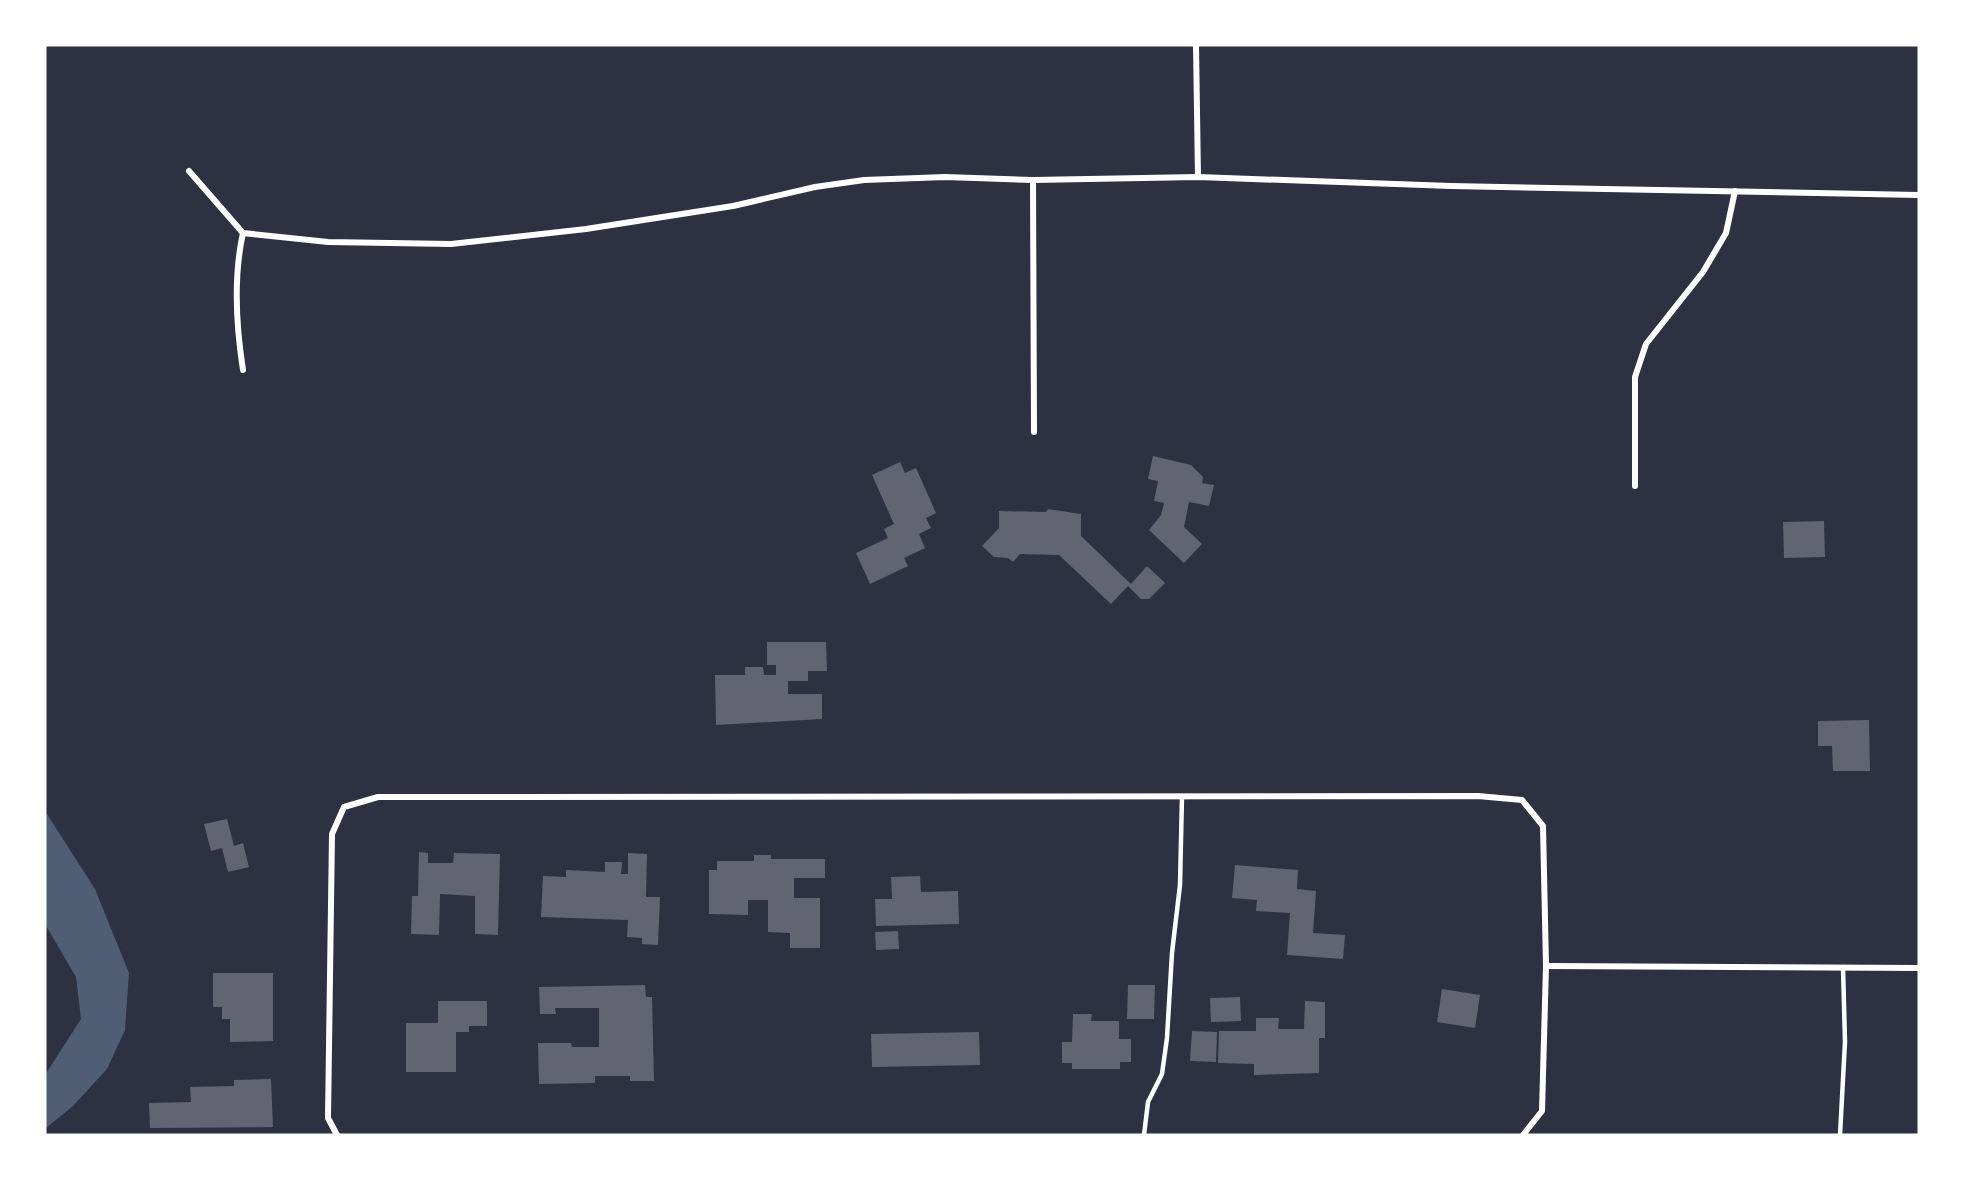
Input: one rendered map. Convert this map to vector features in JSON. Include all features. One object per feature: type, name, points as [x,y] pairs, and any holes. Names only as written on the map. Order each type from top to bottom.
[{"type":"street","points":[[1196,45],[1198,177]]},
{"type":"street","points":[[189,171],[243,233],[328,242],[451,244],[586,229],[733,206],[815,187],[864,180],[945,177],[1033,180],[1198,177],[1442,186],[1919,195]]},
{"type":"street","points":[[1033,180],[1034,432]]},
{"type":"street","points":[[1635,486],[1635,377],[1646,344],[1703,272],[1726,233],[1735,191]]},
{"type":"street","points":[[243,233],[239,253],[237,321],[243,370]]},
{"type":"street","points":[[337,1135],[328,1118],[329,950],[332,834],[344,807],[378,797],[1182,796],[1478,796],[1522,800],[1543,826],[1546,966],[1542,1111],[1523,1135]]},
{"type":"street","points":[[1546,966],[1919,968]]},
{"type":"lane","points":[[1144,1135],[1148,1102],[1162,1074],[1167,1038],[1172,953],[1180,885],[1182,796]]},
{"type":"lane","points":[[1840,1135],[1845,1041],[1843,968]]},
{"type":"water","points":[[45,811],[95,889],[129,973],[125,1030],[107,1069],[73,1106],[45,1129],[45,1075],[81,1019],[76,977],[45,924]]},
{"type":"building","points":[[1153,456],[1191,465],[1203,477],[1202,483],[1214,485],[1209,506],[1189,502],[1184,527],[1202,544],[1184,563],[1149,530],[1161,515],[1164,503],[1154,501],[1158,481],[1148,479]]},
{"type":"building","points":[[900,462],[905,473],[916,468],[936,513],[926,518],[931,528],[919,534],[925,548],[904,558],[908,566],[870,584],[856,553],[888,538],[884,529],[894,524],[872,475]]},
{"type":"building","points":[[1048,509],[1081,514],[1081,536],[1131,584],[1147,566],[1165,583],[1149,599],[1141,599],[1128,586],[1111,604],[1059,555],[1020,554],[1013,562],[1008,558],[994,557],[982,546],[999,528],[999,511],[1046,512]]},
{"type":"building","points":[[1824,521],[1825,557],[1784,558],[1783,522]]},
{"type":"building","points":[[767,642],[826,642],[827,671],[808,671],[808,681],[788,681],[788,694],[822,694],[822,719],[716,725],[715,675],[745,675],[745,667],[763,667],[764,675],[776,675],[776,665],[767,665]]},
{"type":"building","points":[[1869,720],[1870,771],[1833,771],[1832,746],[1818,746],[1818,721]]},
{"type":"building","points":[[227,819],[234,846],[243,843],[249,867],[228,872],[222,848],[211,851],[204,824]]},
{"type":"building","points":[[419,852],[428,853],[428,863],[453,863],[454,853],[500,854],[498,935],[475,934],[475,896],[440,894],[439,935],[411,934],[412,896],[418,896]]},
{"type":"building","points":[[628,853],[647,854],[646,897],[660,897],[658,945],[642,944],[642,938],[627,937],[628,920],[541,917],[543,876],[566,877],[566,870],[605,872],[605,862],[622,862],[621,874],[628,874]]},
{"type":"building","points":[[754,855],[771,855],[771,859],[825,859],[825,878],[794,878],[794,898],[820,898],[820,948],[790,948],[790,933],[768,932],[768,900],[748,900],[748,915],[709,914],[709,870],[717,870],[717,861],[754,861]]},
{"type":"building","points":[[1235,865],[1298,870],[1297,889],[1316,891],[1313,933],[1345,935],[1343,959],[1287,955],[1290,913],[1256,911],[1257,900],[1232,898]]},
{"type":"building","points":[[920,876],[921,892],[958,891],[959,924],[876,926],[875,899],[892,899],[891,877]]},
{"type":"building","points":[[898,931],[899,949],[876,950],[875,932]]},
{"type":"building","points":[[213,973],[273,973],[273,1041],[230,1042],[230,1019],[222,1019],[222,1007],[213,1007]]},
{"type":"building","points":[[645,985],[646,997],[652,997],[654,1081],[630,1081],[630,1076],[595,1076],[595,1083],[539,1084],[538,1043],[571,1043],[572,1047],[599,1047],[599,1008],[555,1008],[556,1014],[540,1014],[539,987]]},
{"type":"building","points":[[1128,985],[1155,985],[1154,1019],[1127,1019]]},
{"type":"building","points":[[1442,989],[1480,995],[1475,1028],[1437,1022]]},
{"type":"building","points":[[1240,997],[1241,1021],[1211,1022],[1210,998]]},
{"type":"building","points":[[438,1001],[487,1001],[487,1026],[469,1026],[469,1032],[456,1032],[456,1072],[406,1072],[406,1023],[438,1023]]},
{"type":"building","points":[[1305,1001],[1325,1002],[1325,1038],[1319,1038],[1319,1073],[1254,1075],[1254,1064],[1218,1063],[1219,1031],[1256,1031],[1256,1018],[1279,1018],[1278,1029],[1304,1029]]},
{"type":"building","points":[[1073,1014],[1092,1014],[1091,1021],[1119,1021],[1119,1039],[1131,1039],[1131,1062],[1120,1062],[1120,1069],[1072,1069],[1072,1063],[1062,1063],[1062,1042],[1072,1042]]},
{"type":"building","points":[[1192,1031],[1217,1032],[1216,1062],[1190,1061]]},
{"type":"building","points":[[979,1032],[980,1065],[872,1067],[871,1034]]},
{"type":"building","points":[[271,1079],[273,1127],[150,1128],[149,1103],[191,1102],[190,1087],[234,1086],[234,1080]]}]
